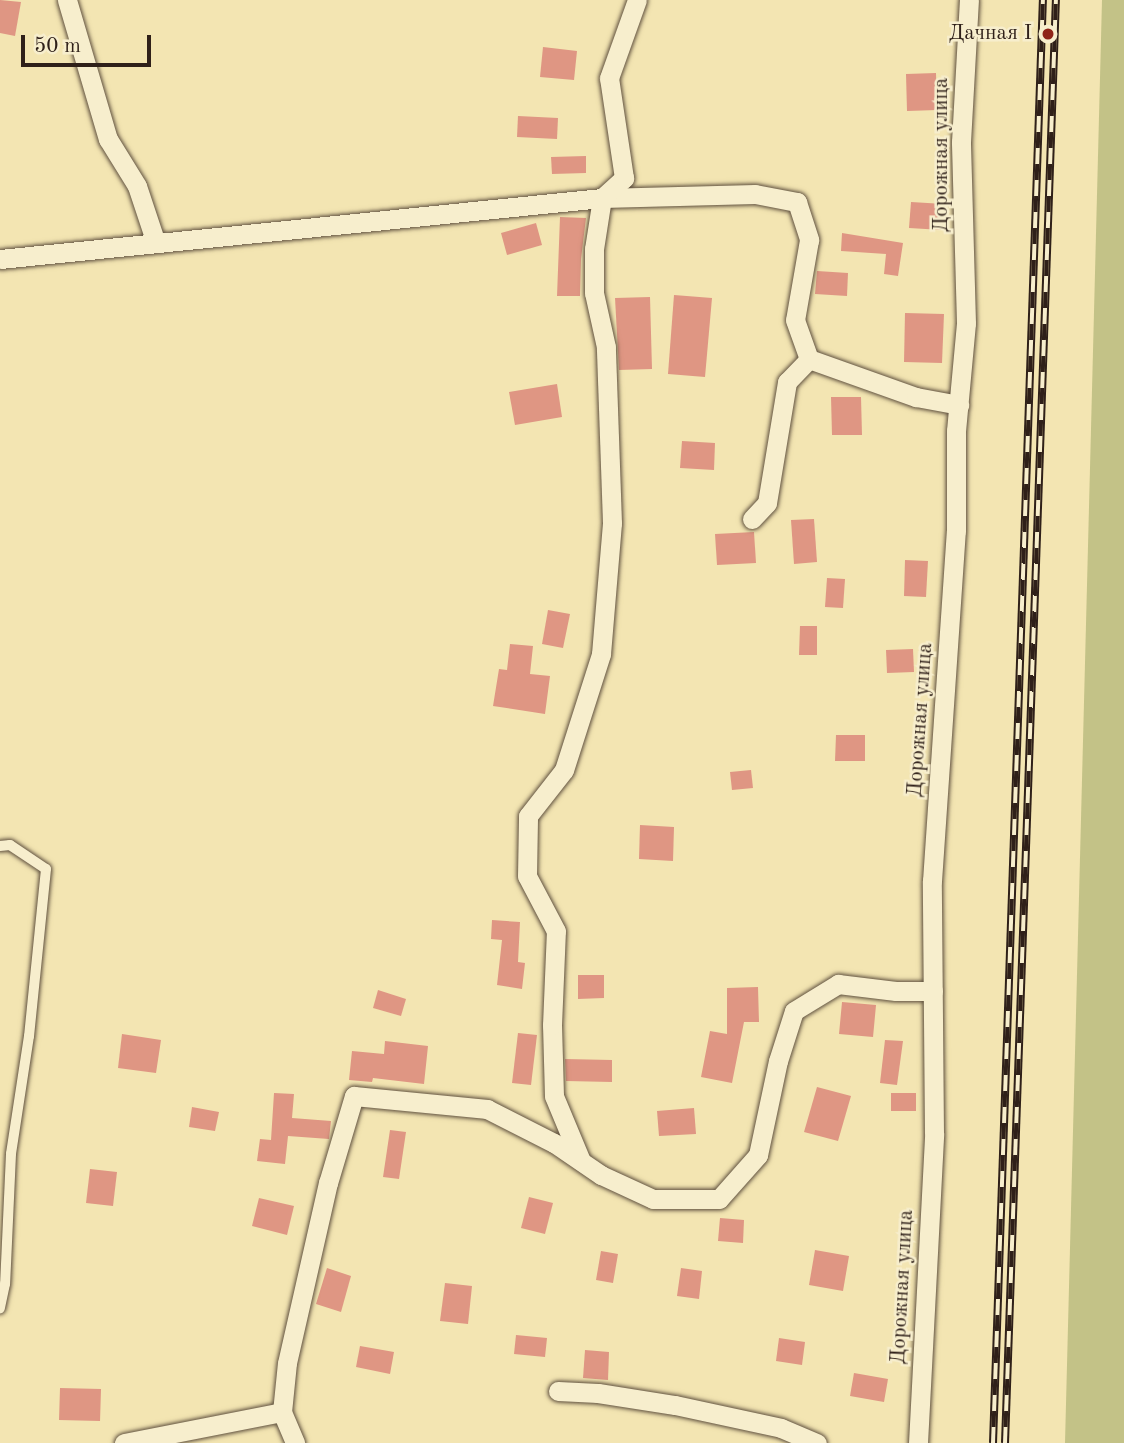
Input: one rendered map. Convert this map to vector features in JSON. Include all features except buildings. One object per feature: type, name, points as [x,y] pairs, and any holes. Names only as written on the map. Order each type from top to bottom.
[{"type":"street","points":[[67,0],[108,139],[137,186],[156,243]]},
{"type":"street","points":[[581,1162],[554,1096],[552,1025],[556,931],[527,876],[528,816],[564,770],[601,654],[612,523],[606,347],[594,293],[594,249],[602,198],[624,178],[609,78],[637,0]]},
{"type":"street","name":"Дорожная улица","points":[[918,1443],[934,1133],[932,881],[956,531],[956,431],[966,323],[961,142],[969,0]]},
{"type":"street","points":[[0,258],[602,198],[755,194],[797,202],[809,240],[796,320],[809,359]]},
{"type":"street","points":[[809,359],[916,397],[959,405]]},
{"type":"street","points":[[752,519],[767,503],[787,382],[809,359]]},
{"type":"street","points":[[295,1443],[282,1412],[287,1363],[328,1183],[354,1096],[487,1110],[554,1143],[601,1175],[653,1199],[719,1199],[758,1156],[778,1060],[794,1011],[838,984],[896,991],[933,991]]},
{"type":"street","points":[[558,1391],[598,1393],[675,1405],[781,1428],[817,1443]]},
{"type":"street","points":[[124,1443],[282,1412]]},
{"type":"lane","points":[[0,846],[10,845],[46,869],[29,1036],[11,1154],[5,1284],[0,1308]]},
{"type":"shaded area","points":[[1102,0],[1124,0],[1124,1443],[1065,1443]]},
{"type":"railway","points":[[993,1443],[1043,0]]},
{"type":"railway","points":[[1005,1443],[1056,0]]},
{"type":"place","name":"Дачная I","points":[[1048,34]]}]
